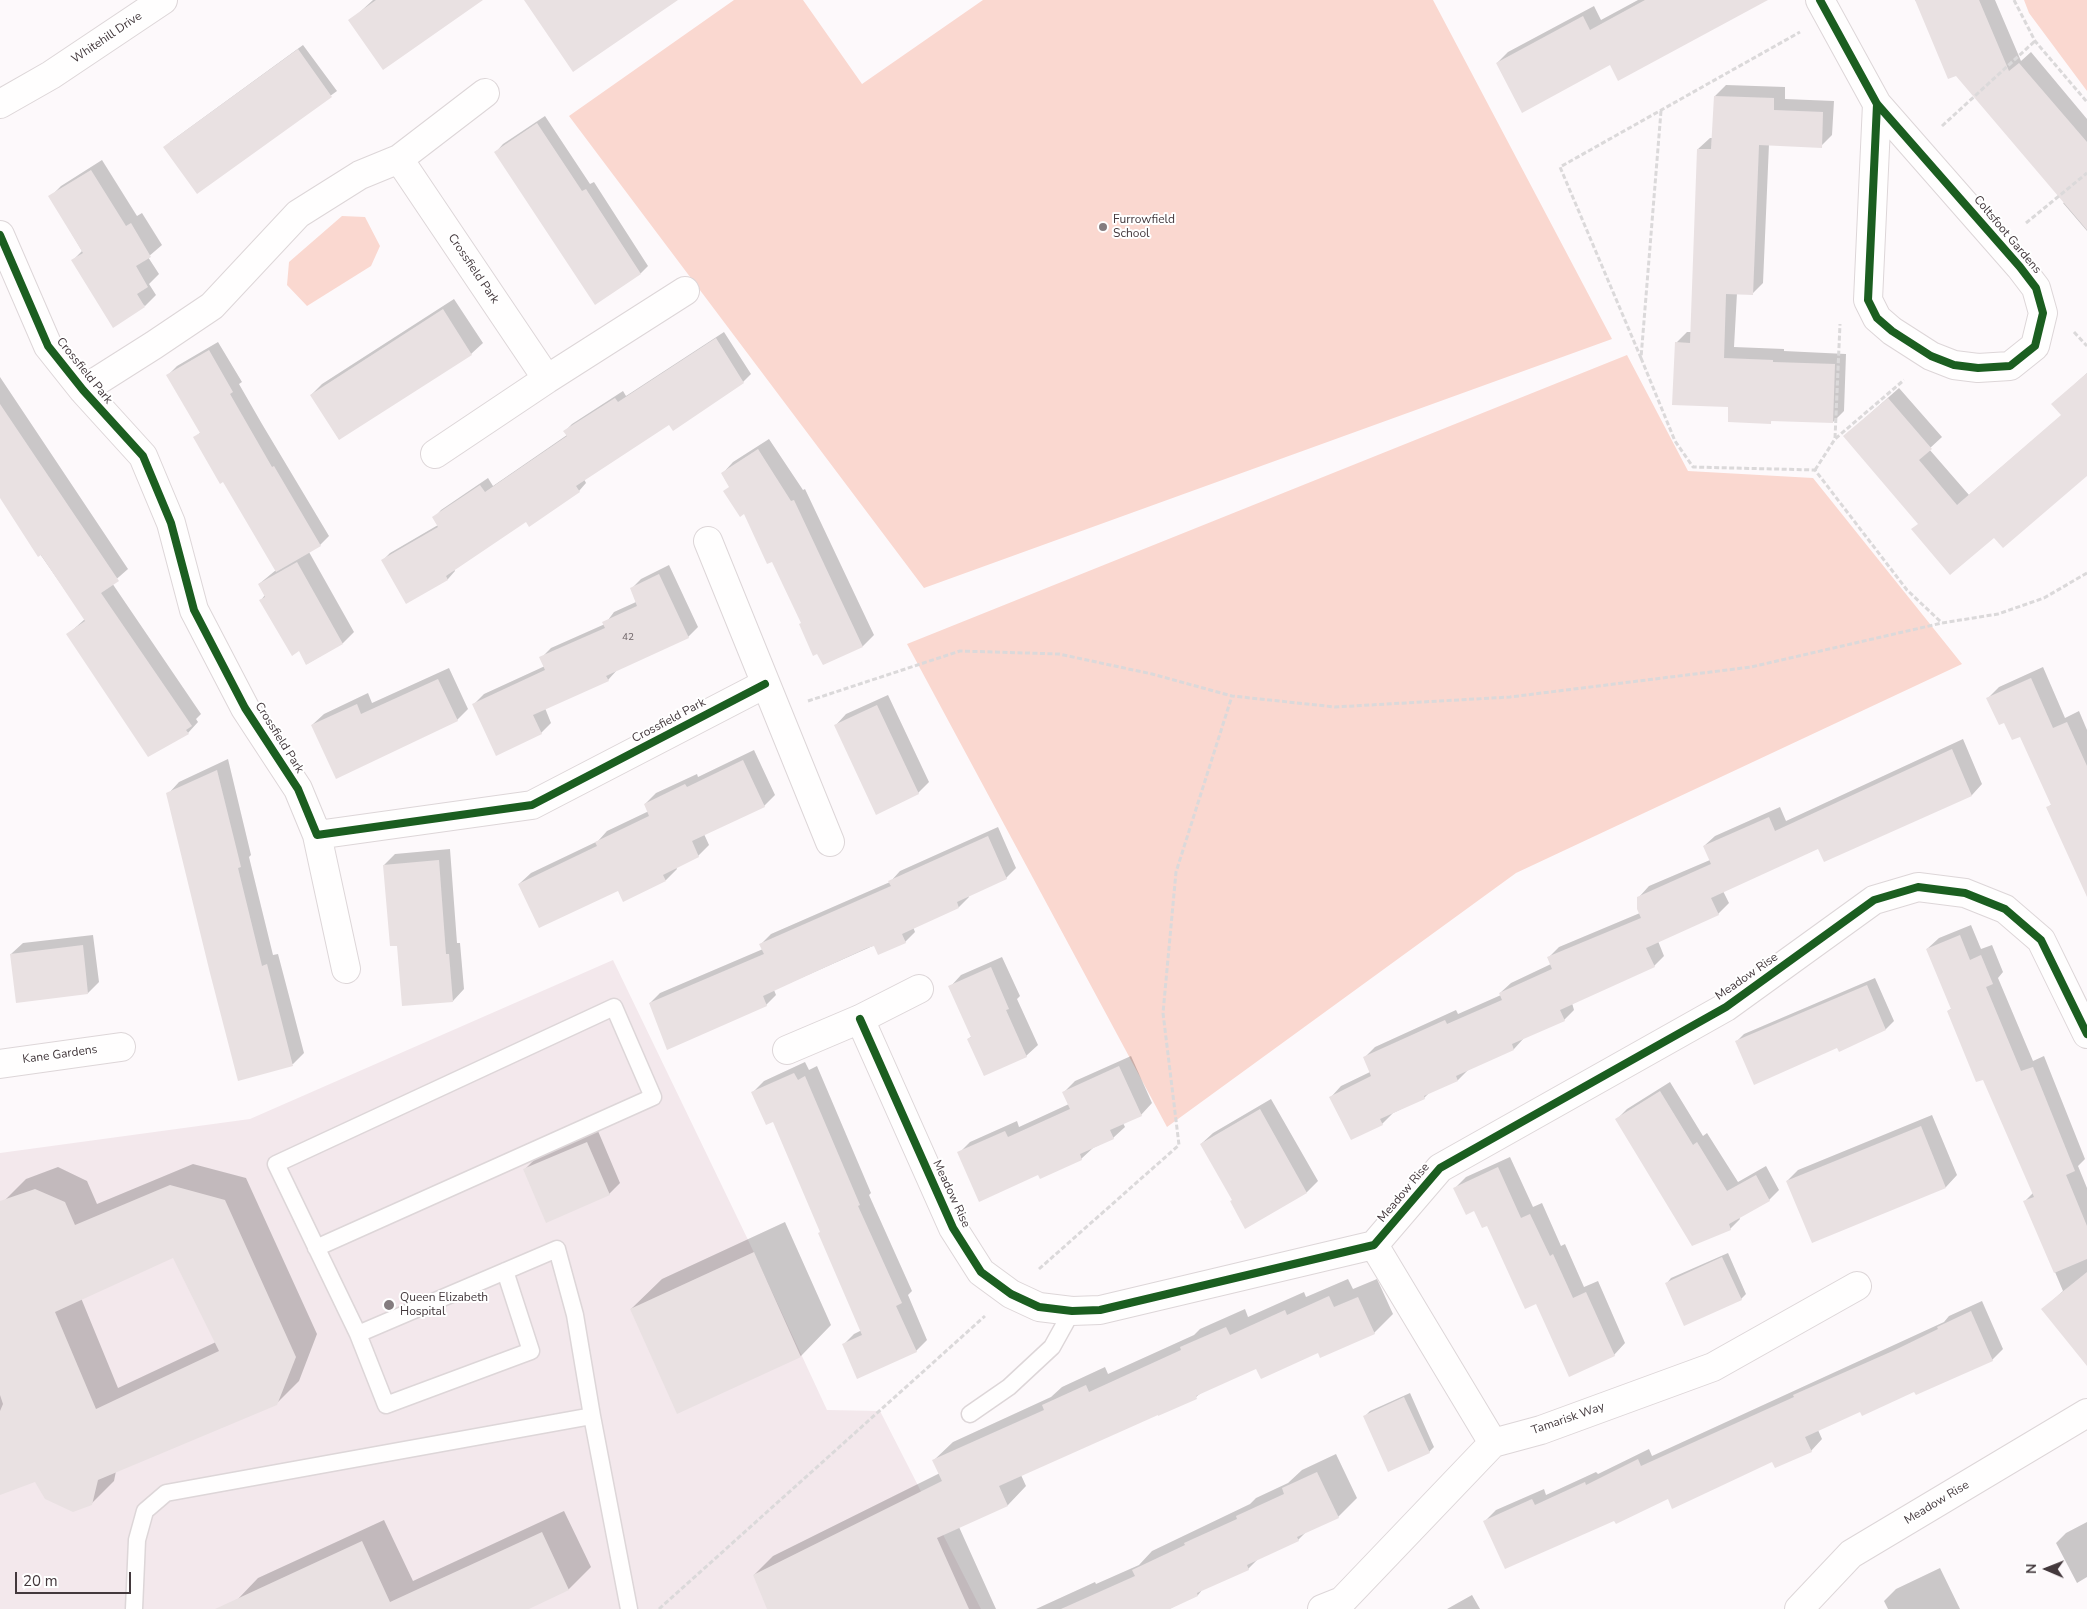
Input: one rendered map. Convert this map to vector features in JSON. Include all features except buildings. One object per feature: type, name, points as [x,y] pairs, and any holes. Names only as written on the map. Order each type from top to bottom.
[{"type":"street","name":"Whitehill Drive","points":[[0,104],[51,75],[163,0]]},
{"type":"street","name":"Coltsfoot Gardens","points":[[1824,8],[1877,104],[2001,244],[2036,288],[2043,313],[2034,346],[2010,366],[1978,368],[1954,364],[1931,356],[1892,331],[1877,318],[1868,300]]},
{"type":"street","name":"Crossfield Park","points":[[83,390],[212,306],[298,214],[360,175],[399,159],[485,93]]},
{"type":"street","points":[[1868,300],[1877,104]]},
{"type":"street","name":"Crossfield Park","points":[[399,159],[547,379]]},
{"type":"street","name":"Crossfield Park","points":[[0,235],[48,346],[83,390],[143,456],[171,523],[194,610],[246,708],[298,789],[317,835],[346,969]]},
{"type":"street","points":[[435,454],[547,379],[685,291]]},
{"type":"street","points":[[708,541],[830,842]]},
{"type":"street","name":"Crossfield Park","points":[[317,835],[532,805],[765,684]]},
{"type":"street","name":"Meadow Rise","points":[[860,1019],[953,1228],[981,1272],[1011,1294],[1039,1307],[1072,1311],[1100,1310],[1374,1245],[1440,1168],[1726,1006],[1874,900],[1918,887],[1965,893],[2005,908],[2041,940],[2087,1034]]},
{"type":"street","points":[[787,1050],[860,1019],[919,989]]},
{"type":"street","name":"Kane Gardens","points":[[0,1064],[121,1046]]},
{"type":"street","points":[[1322,1609],[1342,1600],[1493,1443],[1374,1245]]},
{"type":"street","name":"Tamarisk Way","points":[[1493,1443],[1541,1430],[1713,1367],[1857,1286]]},
{"type":"street","name":"Meadow Rise","points":[[1799,1609],[1852,1554],[2087,1413]]},
{"type":"lane","points":[[316,1248],[653,1097],[614,1007],[276,1164],[316,1248],[358,1334],[386,1405],[531,1351],[505,1271]]},
{"type":"lane","points":[[358,1334],[557,1249],[575,1315],[592,1416],[629,1609]]},
{"type":"lane","points":[[970,1414],[1009,1387],[1052,1347],[1072,1311]]},
{"type":"lane","points":[[134,1609],[137,1540],[145,1511],[166,1493],[592,1416]]},
{"type":"path","points":[[2014,0],[2035,41],[2087,102]]},
{"type":"path","points":[[1815,470],[1693,467],[1675,441],[1560,167],[1661,110],[1824,8]]},
{"type":"path","points":[[1917,149],[2035,41]]},
{"type":"path","points":[[1641,358],[1661,110]]},
{"type":"path","points":[[2001,244],[2087,173]]},
{"type":"path","points":[[1836,439],[1841,310],[1868,300]]},
{"type":"path","points":[[1815,470],[1836,439],[1931,356]]},
{"type":"path","points":[[1815,470],[1907,590],[1942,622]]},
{"type":"path","points":[[776,711],[960,651],[1059,654],[1152,674],[1232,696],[1335,707],[1510,697],[1751,667],[1942,622],[1998,614],[2044,598],[2087,573]]},
{"type":"path","points":[[658,1609],[1178,1145],[1163,1014],[1176,872],[1232,696]]},
{"type":"shaded area","name":"Furrowfield School","points":[[734,0],[803,0],[862,84],[983,0],[1433,0],[1612,339],[924,588],[569,116]]},
{"type":"shaded area","points":[[2024,0],[2087,0],[2087,91],[2029,13]]},
{"type":"shaded area","points":[[342,216],[365,217],[380,246],[371,266],[307,306],[287,285],[289,262]]},
{"type":"shaded area","points":[[1627,355],[1688,471],[1813,478],[1962,664],[1516,873],[1167,1127],[907,644]]},
{"type":"shaded area","name":"Queen Elizabeth Hospital","points":[[613,960],[750,1244],[827,1410],[880,1411],[981,1609],[0,1609],[0,1153],[250,1119]]},
{"type":"cycle path","points":[[1820,0],[1877,104],[2020,267],[2036,288],[2043,313],[2035,346],[2010,366],[1978,368],[1954,365],[1931,356],[1892,331],[1877,318],[1868,300],[1877,104]]},
{"type":"cycle path","points":[[0,235],[48,346],[83,390],[143,456],[171,523],[194,610],[245,708],[298,789],[317,835],[532,805],[765,684]]},
{"type":"cycle path","points":[[860,1019],[953,1228],[981,1272],[1011,1294],[1039,1307],[1072,1311],[1100,1310],[1374,1245],[1440,1168],[1726,1007],[1874,900],[1918,887],[1965,893],[2005,909],[2041,940],[2087,1034]]},
{"type":"place","name":"Furrowfield School","points":[[1103,227]]},
{"type":"place","name":"Queen Elizabeth Hospital","points":[[389,1305]]}]
